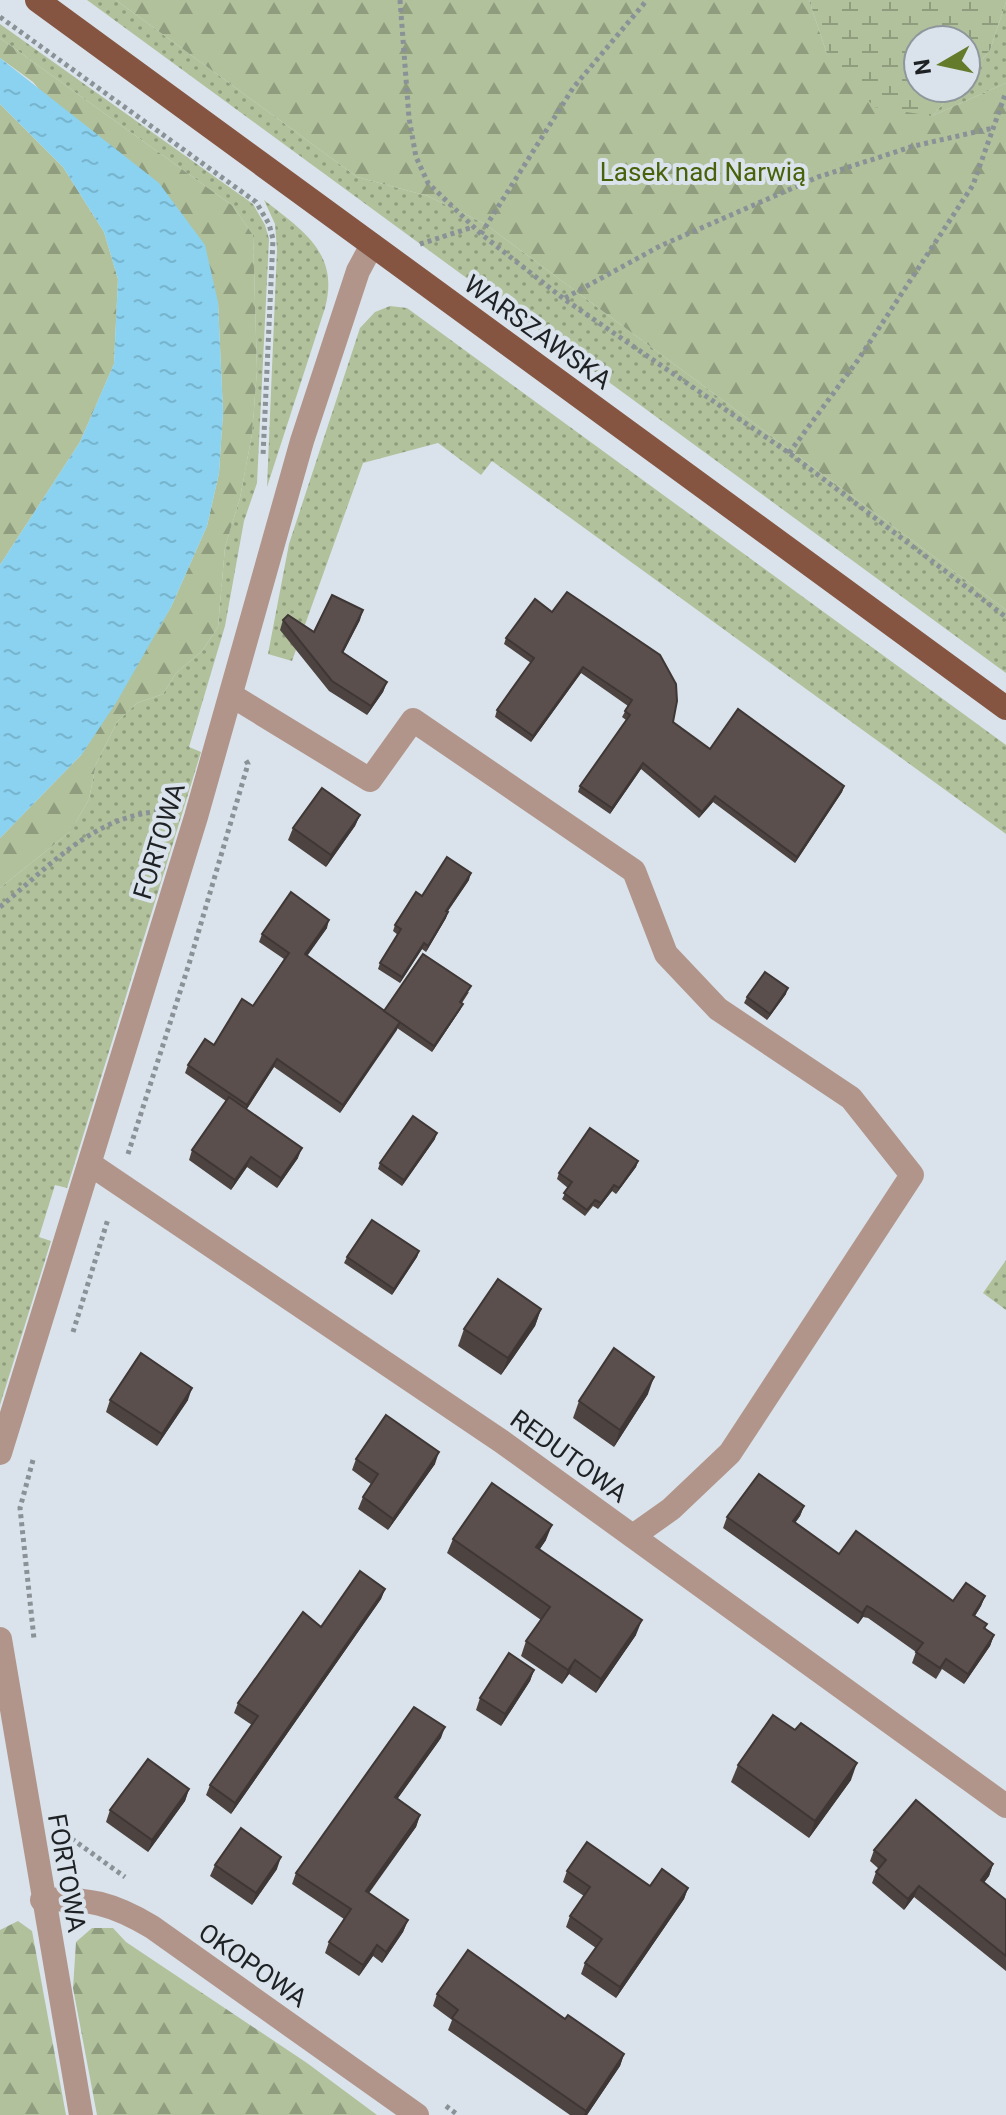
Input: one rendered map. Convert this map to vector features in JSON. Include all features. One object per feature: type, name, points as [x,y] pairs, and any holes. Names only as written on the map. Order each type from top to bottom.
[{"type":"main road","name":"WARSZAWSKA","points":[[37,0],[1006,708]]},
{"type":"street","name":"FORTOWA","points":[[0,1453],[196,817],[302,441],[358,271],[372,245]]},
{"type":"street","points":[[231,695],[370,780],[413,720],[634,871],[666,954],[718,1009],[851,1098],[912,1175],[730,1453],[671,1509],[633,1536]]},
{"type":"street","name":"REDUTOWA","points":[[90,1164],[501,1441],[1006,1806]]},
{"type":"street","name":"FORTOWA","points":[[0,1639],[81,2115]]},
{"type":"street","name":"OKOPOWA","points":[[42,1900],[65,1898],[123,1910],[152,1927],[417,2115]]},
{"type":"path","points":[[400,0],[409,118],[416,157],[428,183],[481,234],[564,299],[789,453],[1006,617]]},
{"type":"path","points":[[481,234],[573,88],[647,0]]},
{"type":"path","points":[[0,17],[256,202],[264,212],[273,239],[263,469]]},
{"type":"path","points":[[789,453],[858,360],[973,185],[1006,92]]},
{"type":"path","points":[[564,299],[660,246],[818,177],[914,146],[993,128]]},
{"type":"path","points":[[402,267],[419,245],[473,227]]},
{"type":"path","points":[[126,1161],[248,764],[243,755]]},
{"type":"path","points":[[0,907],[79,840],[110,823],[151,812],[171,811],[196,817]]},
{"type":"path","points":[[69,1346],[108,1216]]},
{"type":"path","points":[[35,1651],[20,1508],[37,1448]]},
{"type":"green space","points":[[87,0],[116,0],[357,177],[428,196],[485,224],[1006,610],[1006,673]]},
{"type":"green space","name":"Lasek nad Narwią","points":[[116,0],[809,0],[827,54],[902,98],[902,104],[912,104],[932,116],[959,104],[982,104],[982,94],[1006,83],[1006,610],[485,224],[428,196],[357,177]]},
{"type":"green space","points":[[809,0],[1006,0],[990,50],[982,59],[982,24],[902,24],[902,104],[943,104],[932,116],[874,107],[827,54]]},
{"type":"green space","points":[[1006,2],[1006,83],[982,94],[982,59],[990,50]]},
{"type":"green space","points":[[0,24],[253,204],[269,239],[257,483],[244,521],[225,626],[189,747],[201,752],[67,1188],[55,1185],[39,1237],[51,1241],[0,1405],[0,888],[71,831],[89,799],[96,764],[117,722],[137,703],[163,694],[176,673],[202,651],[218,627],[225,547],[240,498],[252,434],[257,370],[253,235],[233,206],[0,38]]},
{"type":"green space","points":[[0,38],[233,206],[253,235],[257,370],[252,434],[240,498],[225,547],[218,627],[202,651],[176,673],[163,694],[137,703],[117,722],[96,764],[89,799],[71,831],[0,888],[0,838],[82,754],[171,607],[207,526],[219,473],[223,412],[218,302],[33,82],[0,58]]},
{"type":"green space","points":[[0,104],[63,167],[104,232],[118,279],[114,364],[80,442],[0,565]]},
{"type":"green space","points":[[943,104],[959,104],[932,116]]},
{"type":"green space","points":[[264,200],[314,245],[327,272],[328,289],[325,308],[267,487],[277,249],[275,224]]},
{"type":"green space","points":[[390,306],[407,308],[1006,745],[1006,834],[492,461],[481,475],[438,443],[363,463],[292,661],[268,654],[289,544],[360,328],[375,312]]},
{"type":"green space","points":[[1006,1260],[1006,1310],[983,1293]]},
{"type":"green space","points":[[18,1921],[32,1931],[66,2115],[0,2115],[0,1930]]},
{"type":"green space","points":[[92,1928],[113,1928],[126,1942],[307,2063],[377,2115],[97,2115],[73,1988],[76,1942]]},
{"type":"water","points":[[0,58],[159,183],[205,245],[218,302],[223,412],[219,473],[207,526],[171,607],[116,703],[82,754],[0,838],[0,565],[80,442],[114,364],[118,279],[104,232],[63,167],[0,104]]},
{"type":"building","points":[[567,592],[660,655],[676,684],[673,722],[710,749],[738,709],[844,786],[797,857],[715,796],[702,812],[643,763],[612,808],[580,786],[630,715],[625,711],[632,700],[583,667],[533,736],[497,710],[534,658],[506,638],[535,599],[552,612]]},
{"type":"building","points":[[332,595],[363,610],[342,652],[387,682],[371,706],[332,681],[283,620],[288,615],[314,632]]},
{"type":"building","points":[[322,788],[360,815],[331,855],[293,828]]},
{"type":"building","points":[[447,857],[471,873],[428,946],[424,943],[402,977],[380,963],[401,929],[395,925],[416,892],[422,896]]},
{"type":"building","points":[[291,892],[329,920],[305,954],[400,1022],[343,1105],[277,1059],[247,1105],[188,1065],[205,1039],[214,1045],[242,999],[253,1006],[289,953],[262,934]]},
{"type":"building","points":[[423,954],[471,986],[460,1002],[463,1004],[434,1046],[384,1011]]},
{"type":"building","points":[[765,972],[788,988],[770,1014],[747,997]]},
{"type":"building","points":[[229,1097],[302,1148],[281,1178],[251,1157],[235,1180],[192,1150]]},
{"type":"building","points":[[413,1116],[437,1133],[404,1180],[380,1163]]},
{"type":"building","points":[[590,1128],[638,1161],[619,1188],[614,1185],[601,1203],[595,1200],[587,1210],[564,1193],[572,1182],[559,1173]]},
{"type":"building","points":[[372,1220],[419,1251],[394,1289],[347,1257]]},
{"type":"building","points":[[498,1279],[541,1309],[508,1358],[464,1329]]},
{"type":"building","points":[[614,1348],[654,1377],[620,1430],[579,1401]]},
{"type":"building","points":[[141,1353],[192,1388],[162,1434],[110,1400]]},
{"type":"building","points":[[386,1415],[439,1452],[393,1519],[363,1497],[378,1474],[356,1459]]},
{"type":"building","points":[[759,1474],[804,1506],[793,1521],[839,1554],[856,1531],[953,1601],[966,1583],[985,1596],[973,1615],[987,1624],[984,1628],[994,1635],[968,1674],[946,1659],[940,1668],[916,1652],[923,1643],[867,1606],[862,1613],[727,1517]]},
{"type":"building","points":[[492,1483],[552,1525],[536,1547],[642,1620],[601,1679],[575,1660],[568,1670],[526,1641],[550,1607],[453,1539]]},
{"type":"building","points":[[360,1571],[385,1589],[235,1803],[210,1785],[258,1716],[238,1703],[303,1612],[321,1627]]},
{"type":"building","points":[[509,1653],[534,1670],[505,1714],[480,1698]]},
{"type":"building","points":[[414,1707],[445,1727],[395,1797],[420,1815],[366,1891],[408,1920],[386,1952],[377,1945],[363,1965],[329,1942],[351,1909],[296,1873]]},
{"type":"building","points":[[773,1715],[795,1730],[801,1723],[857,1763],[815,1821],[738,1765]]},
{"type":"building","points":[[148,1759],[189,1789],[152,1840],[110,1810]]},
{"type":"building","points":[[916,1800],[993,1864],[981,1880],[1006,1900],[1006,1956],[919,1886],[908,1899],[876,1872],[886,1860],[874,1850]]},
{"type":"building","points":[[241,1828],[281,1857],[256,1893],[215,1865]]},
{"type":"building","points":[[587,1842],[650,1886],[662,1869],[688,1888],[620,1987],[585,1963],[602,1939],[570,1916],[590,1887],[567,1871]]},
{"type":"building","points":[[468,1950],[565,2019],[568,2015],[624,2054],[586,2111],[452,2018],[458,2010],[437,1994]]}]
